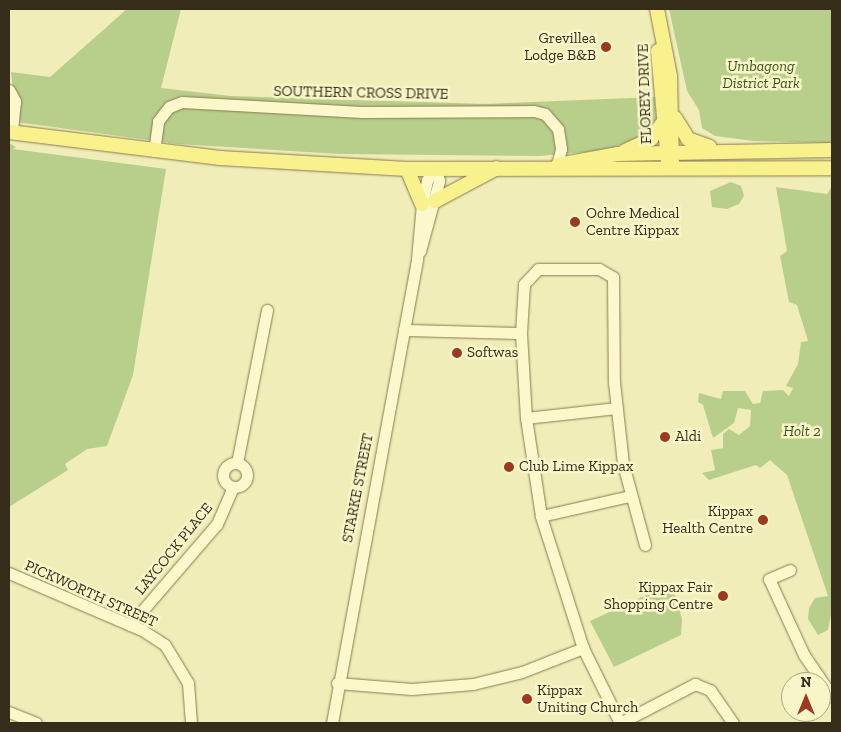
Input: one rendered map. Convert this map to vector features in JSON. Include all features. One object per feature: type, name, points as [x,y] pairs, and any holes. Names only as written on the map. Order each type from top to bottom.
[{"type":"main road","name":"FLOREY DRIVE","points":[[657,9],[673,113],[670,166]]},
{"type":"main road","name":"FLOREY DRIVE","points":[[660,30],[662,124],[670,152]]},
{"type":"main road","points":[[673,113],[683,133],[698,145],[760,158]]},
{"type":"main road","points":[[618,154],[651,139],[662,124]]},
{"type":"main road","points":[[10,132],[97,146],[407,169],[670,166],[760,158]]},
{"type":"main road","points":[[557,166],[618,154],[670,152],[784,158],[832,150]]},
{"type":"main road","points":[[784,158],[832,168]]},
{"type":"main road","points":[[407,169],[428,202],[500,167]]},
{"type":"street","points":[[9,90],[15,101],[10,132]]},
{"type":"street","name":"SOUTHERN CROSS DRIVE","points":[[154,151],[158,121],[169,108],[182,102],[362,112],[534,111],[545,114],[558,129],[561,149],[557,166]]},
{"type":"street","name":"STARKE STREET","points":[[332,723],[348,616],[436,168]]},
{"type":"street","points":[[645,545],[630,496],[616,408],[614,286],[608,272],[545,267],[532,273],[523,289],[521,333],[526,418],[541,516],[583,648],[620,723],[695,684],[710,690],[733,723]]},
{"type":"street","points":[[233,487],[225,482],[223,473],[228,465],[237,463],[267,310]]},
{"type":"street","points":[[404,330],[521,333]]},
{"type":"street","points":[[526,418],[616,408]]},
{"type":"street","name":"LAYCOCK PLACE","points":[[130,625],[217,524],[233,487],[242,486],[247,478],[245,468],[237,463]]},
{"type":"street","points":[[541,516],[630,496]]},
{"type":"street","points":[[790,570],[769,579],[804,655],[832,696]]},
{"type":"street","name":"PICKWORTH STREET","points":[[9,573],[130,625],[165,645],[176,658],[190,692],[191,723]]},
{"type":"street","points":[[337,683],[412,689],[473,684],[522,672],[583,648]]},
{"type":"street","points":[[9,712],[36,723]]},
{"type":"green space","points":[[127,9],[181,9],[161,88],[231,96],[485,104],[655,97],[656,122],[643,136],[607,150],[540,156],[340,154],[178,144],[9,121],[9,90],[14,98],[11,72],[50,77]]},
{"type":"green space","name":"Umbagong District Park","points":[[669,9],[832,9],[832,143],[754,141],[715,136],[702,128],[699,110],[687,91]]},
{"type":"green space","points":[[9,143],[16,147],[13,149],[166,169],[133,375],[107,446],[87,449],[65,464],[68,470],[9,507]]},
{"type":"green space","points":[[731,182],[741,186],[744,196],[739,204],[727,209],[712,207],[710,191]]},
{"type":"green space","name":"Holt 2","points":[[832,186],[832,609],[828,630],[818,635],[808,619],[809,608],[815,598],[828,596],[787,475],[770,460],[760,468],[756,465],[709,480],[702,473],[715,470],[711,450],[723,448],[723,434],[729,429],[739,435],[750,426],[751,410],[738,408],[734,423],[713,438],[703,405],[698,402],[699,393],[721,399],[723,391],[745,391],[753,404],[760,403],[763,391],[783,390],[789,396],[793,388],[786,386],[798,364],[801,342],[808,341],[797,305],[789,302],[780,256],[787,251],[776,187],[827,194]]},
{"type":"green space","points":[[672,583],[682,619],[681,635],[614,667],[590,621]]},
{"type":"place","name":"Grevillea Lodge B&B","points":[[606,47]]},
{"type":"place","name":"Ochre Medical Centre Kippax","points":[[575,222]]},
{"type":"place","name":"Softwas","points":[[457,353]]},
{"type":"place","name":"Aldi","points":[[665,437]]},
{"type":"place","name":"Club Lime Kippax","points":[[509,467]]},
{"type":"place","name":"Kippax Health Centre","points":[[763,520]]},
{"type":"place","name":"Kippax Fair Shopping Centre","points":[[723,596]]},
{"type":"place","name":"Kippax Uniting Church","points":[[527,699]]}]
